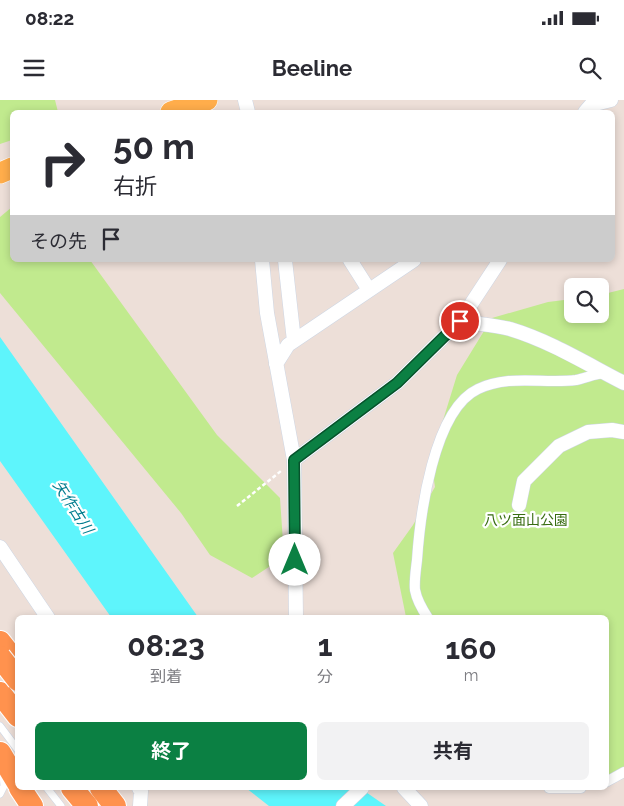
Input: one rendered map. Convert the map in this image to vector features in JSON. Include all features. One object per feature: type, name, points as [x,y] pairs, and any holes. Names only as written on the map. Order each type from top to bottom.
[{"type":"highway","points":[[0,642],[15,662]]},
{"type":"highway","points":[[0,657],[15,676]]},
{"type":"highway","points":[[0,693],[15,712]]},
{"type":"highway","points":[[0,753],[15,778]]},
{"type":"highway","points":[[21,790],[32,806]]},
{"type":"highway","points":[[74,790],[87,806]]},
{"type":"highway","points":[[103,790],[115,806]]},
{"type":"main road","points":[[177,110],[207,100]]},
{"type":"street","points":[[587,110],[591,105],[612,100]]},
{"type":"street","points":[[262,262],[267,313],[294,460],[296,615]]},
{"type":"street","points":[[285,262],[294,341]]},
{"type":"street","points":[[351,262],[369,290]]},
{"type":"street","points":[[276,364],[288,345],[411,262]]},
{"type":"street","points":[[294,460],[397,383],[460,321],[499,262]]},
{"type":"street","points":[[460,321],[509,329],[524,334],[624,383]]},
{"type":"street","points":[[426,615],[418,604],[415,589],[420,522],[437,447],[454,412],[467,396],[479,388],[506,381],[576,380],[604,372],[624,375]]},
{"type":"street","points":[[519,505],[524,481],[560,446],[588,432],[612,430],[624,432]]},
{"type":"street","points":[[0,547],[46,615]]},
{"type":"street","points":[[0,686],[15,676]]},
{"type":"street","points":[[609,780],[624,772]]},
{"type":"street","points":[[140,790],[140,806]]},
{"type":"street","points":[[343,806],[360,790]]},
{"type":"street","points":[[406,790],[421,806]]},
{"type":"lane","points":[[0,726],[15,746]]},
{"type":"lane","points":[[0,757],[4,786],[0,794]]},
{"type":"lane","points":[[48,790],[61,806]]},
{"type":"path","points":[[237,506],[294,460]]},
{"type":"green space","points":[[0,100],[55,100],[58,110],[10,110],[10,141],[0,144]]},
{"type":"green space","points":[[10,209],[10,262],[91,262],[217,435],[280,498],[284,557],[252,578],[210,555],[181,513],[0,293],[0,217]]},
{"type":"green space","name":"八ツ面山公園","points":[[624,289],[624,773],[609,776],[609,615],[406,615],[393,553],[413,525],[435,487],[431,459],[457,375],[492,318],[548,302],[564,300],[564,323],[609,323],[609,293]]},
{"type":"water","name":"矢作古川","points":[[0,337],[197,615],[110,615],[0,461]]},
{"type":"water","points":[[249,790],[363,790],[386,806],[269,806]]},
{"type":"route","points":[[295,560],[294,460],[397,383],[460,321]]}]
